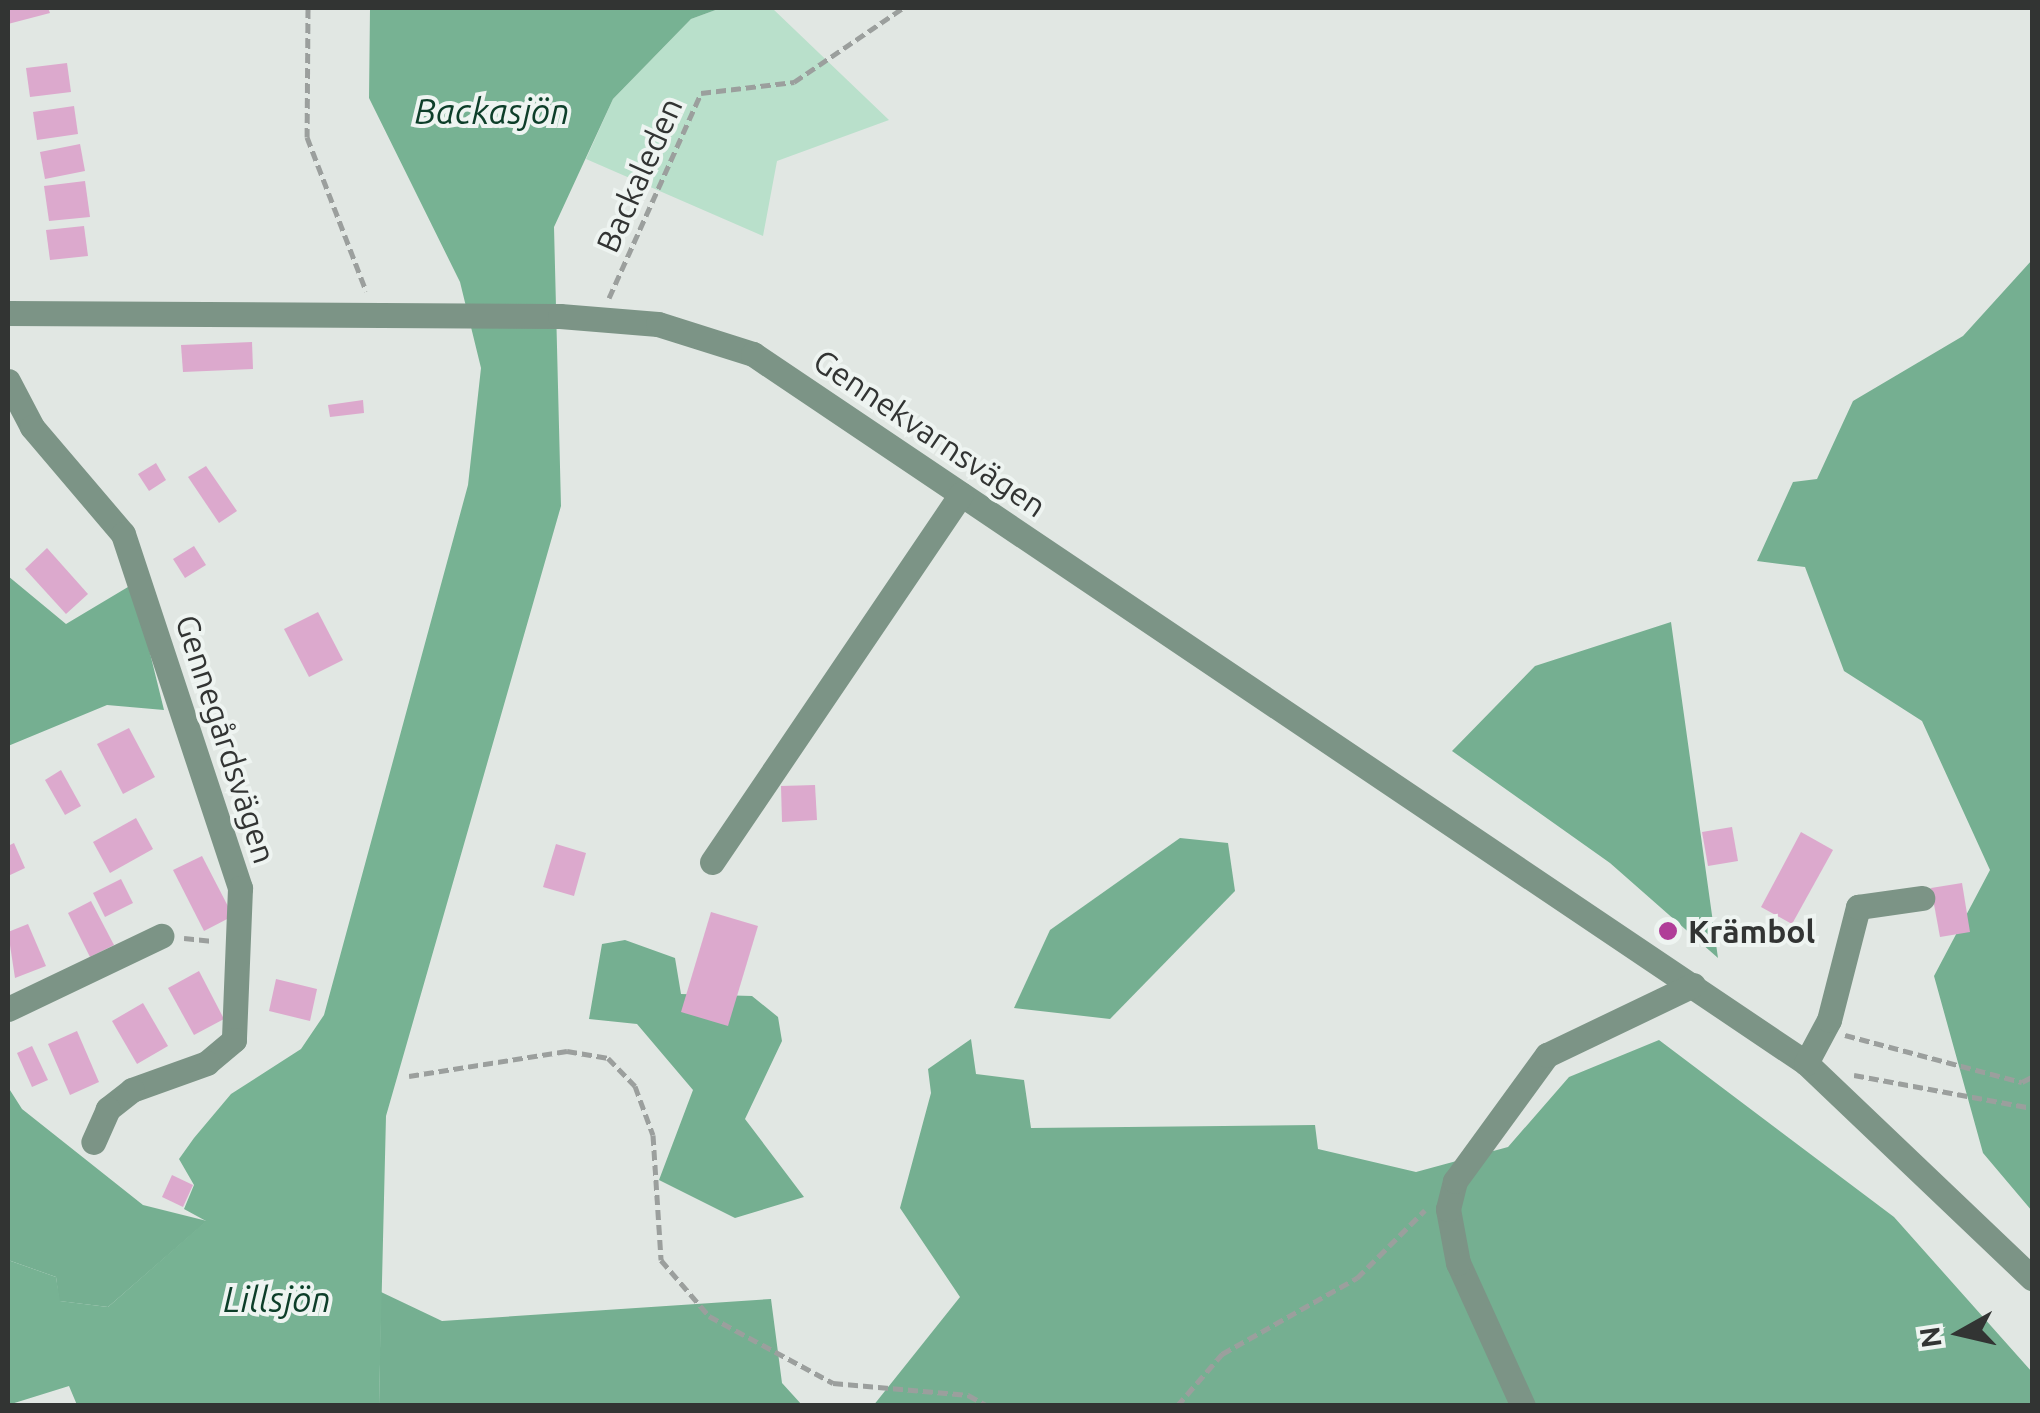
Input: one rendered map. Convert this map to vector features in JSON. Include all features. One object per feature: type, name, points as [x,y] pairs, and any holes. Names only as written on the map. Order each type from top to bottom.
[{"type":"street","name":"Gennekvarnsvägen","points":[[8,313],[560,316],[658,324],[753,354],[1806,1063],[2032,1278]]},
{"type":"street","name":"Gennegårdsvägen","points":[[8,381],[22,413],[124,534],[228,842],[241,943],[234,1040],[207,1063],[132,1090],[108,1109],[92,1142]]},
{"type":"street","points":[[712,862],[961,494]]},
{"type":"street","points":[[1806,1063],[1822,1032],[1858,907],[1922,898]]},
{"type":"street","points":[[8,1008],[161,936]]},
{"type":"street","points":[[1522,1406],[1458,1263],[1453,1192],[1547,1055],[1693,986]]},
{"type":"path","points":[[308,8],[307,138],[376,317]]},
{"type":"path","name":"Backaleden","points":[[599,319],[700,92],[794,82],[903,8]]},
{"type":"path","points":[[161,936],[241,943]]},
{"type":"path","points":[[1822,1032],[2022,1082],[2032,1077]]},
{"type":"path","points":[[409,1076],[567,1051],[608,1058],[635,1086],[652,1135],[661,1260],[709,1316],[833,1384],[968,1395],[988,1406]]},
{"type":"path","points":[[1806,1063],[2032,1108]]},
{"type":"path","points":[[1177,1406],[1222,1354],[1357,1278],[1453,1192]]},
{"type":"shaded area","points":[[721,8],[772,8],[889,120],[777,161],[763,236],[586,159],[613,99],[691,19]]},
{"type":"shaded area","points":[[2032,260],[2032,1211],[1983,1153],[1934,976],[1990,870],[1922,721],[1844,671],[1805,567],[1757,561],[1793,482],[1817,479],[1853,401],[1963,336]]},
{"type":"shaded area","points":[[8,576],[66,624],[133,584],[164,710],[107,705],[8,746]]},
{"type":"shaded area","points":[[1671,622],[1718,958],[1610,863],[1452,751],[1535,666]]},
{"type":"shaded area","points":[[1180,838],[1228,843],[1235,891],[1110,1019],[1014,1008],[1050,930]]},
{"type":"shaded area","points":[[625,940],[675,958],[681,994],[752,996],[778,1017],[782,1041],[745,1119],[804,1197],[735,1218],[659,1180],[693,1090],[637,1024],[589,1019],[602,944]]},
{"type":"shaded area","points":[[971,1039],[976,1074],[1024,1080],[1031,1128],[1315,1125],[1318,1149],[1416,1172],[1508,1147],[1569,1077],[1659,1040],[1894,1217],[2032,1372],[2032,1406],[873,1406],[960,1297],[900,1208],[931,1093],[928,1069]]},
{"type":"shaded area","points":[[8,1087],[22,1109],[143,1205],[207,1221],[108,1307],[59,1301],[56,1277],[8,1260]]},
{"type":"shaded area","points":[[381,1292],[442,1321],[771,1299],[782,1383],[802,1405],[379,1406]]},
{"type":"water","points":[[370,8],[721,8],[691,19],[613,99],[554,227],[561,506],[386,1116],[379,1405],[77,1405],[69,1386],[8,1405],[8,1260],[56,1277],[60,1301],[108,1307],[206,1221],[184,1209],[194,1185],[179,1159],[194,1138],[231,1094],[301,1049],[324,1015],[468,485],[481,368],[460,282],[369,98]]},
{"type":"building","points":[[8,8],[48,8],[50,13],[8,24]]},
{"type":"building","points":[[67,63],[71,92],[30,97],[26,68]]},
{"type":"building","points":[[74,106],[78,134],[37,140],[33,112]]},
{"type":"building","points":[[80,144],[85,171],[45,179],[40,152]]},
{"type":"building","points":[[85,181],[90,217],[49,221],[44,186]]},
{"type":"building","points":[[84,226],[88,256],[50,260],[46,230]]},
{"type":"building","points":[[252,342],[253,369],[183,372],[181,345]]},
{"type":"building","points":[[363,400],[364,413],[330,417],[328,405]]},
{"type":"building","points":[[156,463],[166,480],[149,491],[138,474]]},
{"type":"building","points":[[206,466],[237,511],[219,523],[188,477]]},
{"type":"building","points":[[194,546],[206,565],[185,578],[173,559]]},
{"type":"building","points":[[47,548],[88,594],[66,614],[25,569]]},
{"type":"building","points":[[318,612],[343,660],[309,677],[284,629]]},
{"type":"building","points":[[129,728],[155,777],[123,794],[97,744]]},
{"type":"building","points":[[61,770],[81,806],[65,815],[45,780]]},
{"type":"building","points":[[815,785],[817,820],[782,822],[781,786]]},
{"type":"building","points":[[136,818],[153,849],[110,873],[93,842]]},
{"type":"building","points":[[1732,827],[1738,861],[1708,866],[1702,832]]},
{"type":"building","points":[[1801,832],[1833,850],[1792,924],[1761,907]]},
{"type":"building","points":[[14,843],[25,868],[8,876],[8,846]]},
{"type":"building","points":[[556,844],[586,853],[574,896],[543,887]]},
{"type":"building","points":[[202,856],[233,916],[204,931],[173,870]]},
{"type":"building","points":[[121,879],[133,903],[105,917],[93,893]]},
{"type":"building","points":[[1962,883],[1970,932],[1940,937],[1931,888]]},
{"type":"building","points":[[91,901],[114,945],[90,957],[68,913]]},
{"type":"building","points":[[711,912],[758,926],[728,1026],[681,1012]]},
{"type":"building","points":[[28,924],[46,966],[15,978],[8,932]]},
{"type":"building","points":[[199,971],[224,1019],[194,1035],[168,988]]},
{"type":"building","points":[[276,979],[317,989],[310,1021],[269,1011]]},
{"type":"building","points":[[143,1003],[168,1046],[137,1064],[112,1021]]},
{"type":"building","points":[[77,1031],[99,1082],[70,1095],[48,1044]]},
{"type":"building","points":[[32,1046],[48,1080],[32,1087],[17,1053]]},
{"type":"building","points":[[172,1175],[193,1185],[183,1207],[162,1197]]},
{"type":"place","name":"Krämbol","points":[[1668,931]]},
{"type":"water label","name":"Backasjön","points":[[492,111]]},
{"type":"water label","name":"Lillsjön","points":[[277,1299]]}]
